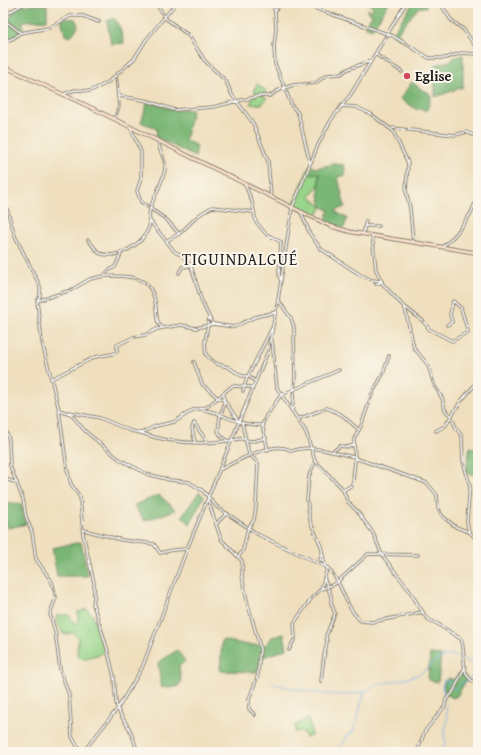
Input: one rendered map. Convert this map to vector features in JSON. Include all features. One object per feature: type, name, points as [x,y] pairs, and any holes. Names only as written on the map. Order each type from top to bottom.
[{"type":"street","points":[[3,3],[6,14]]},
{"type":"street","points":[[3,16],[18,4],[25,3]]},
{"type":"street","points":[[156,3],[165,18],[189,36],[205,61],[226,81],[237,102],[253,123],[264,147],[269,169],[271,196]]},
{"type":"street","points":[[64,94],[75,90],[87,92],[94,90],[116,75],[134,59],[149,36],[176,3]]},
{"type":"street","points":[[273,3],[275,12],[274,57],[285,88],[298,113],[310,163]]},
{"type":"street","points":[[275,12],[280,3]]},
{"type":"street","points":[[300,3],[388,34],[429,58],[446,58],[461,53],[478,54]]},
{"type":"street","points":[[3,407],[4,426],[9,440],[10,466],[23,499],[26,517],[32,532],[36,559],[52,582],[56,597],[50,614],[55,628],[60,669],[69,695],[72,737],[82,752],[118,708],[144,664],[187,549],[240,422],[272,338],[292,208],[310,163],[331,120],[351,94],[406,3]]},
{"type":"street","points":[[440,3],[451,20],[464,30],[478,50]]},
{"type":"street","points":[[3,42],[12,39],[21,33],[49,28],[72,16],[88,17],[95,22],[100,22]]},
{"type":"street","points":[[3,20],[21,33]]},
{"type":"street","points":[[375,54],[402,72]]},
{"type":"street","points":[[119,96],[148,101],[174,110],[213,107],[259,96],[270,96],[277,91],[293,85],[316,83],[326,75],[341,74],[348,69],[366,64],[372,59]]},
{"type":"street","points":[[3,66],[64,94],[336,229],[478,252]]},
{"type":"street","points":[[114,119],[119,110],[116,75]]},
{"type":"street","points":[[341,106],[356,107],[371,114],[390,127],[396,135],[408,163],[406,191],[410,208],[413,242]]},
{"type":"street","points":[[130,127],[141,152],[141,178],[138,183],[137,192],[141,202],[149,209],[167,220],[179,234]]},
{"type":"street","points":[[390,127],[412,132],[420,130],[451,135],[458,135],[466,132],[473,135],[478,135]]},
{"type":"street","points":[[104,276],[108,271],[115,267],[121,254],[144,236],[149,228],[149,209],[158,192],[165,168],[159,148],[159,142]]},
{"type":"street","points":[[244,184],[252,202],[256,222],[263,231],[281,242],[279,275],[281,280]]},
{"type":"street","points":[[3,196],[14,236],[40,286],[40,296],[37,302],[42,342],[50,379],[59,410],[67,469],[71,484],[80,497],[89,568],[94,583],[93,604],[107,648],[118,708],[130,730],[138,752]]},
{"type":"street","points":[[442,247],[449,242],[454,233],[462,226],[478,198]]},
{"type":"street","points":[[166,240],[179,234],[199,215],[212,207],[253,212]]},
{"type":"street","points":[[301,212],[310,234],[321,248],[359,274],[382,283]]},
{"type":"street","points":[[150,221],[175,252],[184,257],[191,266],[202,302],[213,324]]},
{"type":"street","points":[[363,234],[366,221]]},
{"type":"street","points":[[366,226],[379,226]]},
{"type":"street","points":[[372,235],[376,270],[382,283],[405,307],[423,321],[429,329],[452,341],[468,332],[461,308],[453,301],[450,315],[452,322],[446,325]]},
{"type":"street","points":[[88,240],[99,253],[104,255],[121,254]]},
{"type":"street","points":[[179,273],[182,267],[191,266]]},
{"type":"street","points":[[37,302],[71,290],[90,279],[104,276],[129,276],[144,282],[153,292],[157,318],[159,324],[164,328]]},
{"type":"street","points":[[376,284],[382,283]]},
{"type":"street","points":[[278,300],[293,324],[295,389],[292,411]]},
{"type":"street","points":[[405,307],[414,348],[428,366],[434,385],[442,398],[445,410],[451,416],[456,428],[462,436],[463,461],[470,486],[467,521],[469,532]]},
{"type":"street","points":[[50,379],[95,357],[114,354],[118,350],[117,345],[123,342],[164,328],[181,325],[195,328],[213,324],[234,327],[255,317],[276,312]]},
{"type":"street","points":[[209,318],[205,342],[206,355],[218,364],[228,367],[242,376],[248,376],[255,381]]},
{"type":"street","points":[[243,392],[248,376],[273,326]]},
{"type":"street","points":[[272,338],[275,352],[277,388],[308,436],[310,450],[315,461],[344,491],[349,504],[357,511],[373,533],[382,553],[429,620],[460,639],[463,645],[465,667],[469,678],[478,683]]},
{"type":"street","points":[[344,491],[353,482],[355,458],[354,439],[359,430],[372,394],[383,374],[389,356]]},
{"type":"street","points":[[194,362],[202,384],[218,398],[224,400],[240,422],[244,440],[250,456],[258,463],[258,482],[254,520],[248,528],[243,550],[239,556]]},
{"type":"street","points":[[262,425],[265,423],[266,416],[281,395],[339,370]]},
{"type":"street","points":[[436,431],[445,426],[478,381]]},
{"type":"street","points":[[201,409],[218,398],[232,386],[244,388],[253,387]]},
{"type":"street","points":[[224,393],[219,434],[231,441],[241,438],[244,440],[253,441],[266,438]]},
{"type":"street","points":[[298,420],[327,408],[342,415],[359,430]]},
{"type":"street","points":[[141,433],[156,426],[174,422],[192,410],[201,409],[216,412],[220,416],[240,422],[252,425],[262,425]]},
{"type":"street","points":[[59,410],[100,418],[131,431],[158,438],[195,443],[208,443],[227,440]]},
{"type":"street","points":[[69,412],[85,431],[119,459],[147,474],[170,480],[189,482],[203,491],[217,507],[248,528],[269,540],[328,568],[351,610],[361,621],[372,622],[423,612]]},
{"type":"street","points":[[195,443],[192,428],[194,423],[208,443]]},
{"type":"street","points":[[262,425],[268,450]]},
{"type":"street","points":[[332,452],[340,446],[348,447],[354,445]]},
{"type":"street","points":[[220,470],[250,456],[282,447],[292,451],[298,448],[332,452],[355,458],[427,483],[437,496],[438,507],[442,516],[456,527],[469,532],[478,540]]},
{"type":"street","points":[[315,461],[309,476],[307,499],[310,521],[321,546],[325,566]]},
{"type":"street","points":[[3,478],[17,483]]},
{"type":"street","points":[[209,499],[221,539],[229,549],[239,556],[242,561],[242,576],[247,601],[260,645],[258,675],[249,701],[249,709],[255,715]]},
{"type":"street","points":[[216,524],[227,514]]},
{"type":"street","points":[[83,530],[122,540],[154,544],[160,553],[187,549]]},
{"type":"street","points":[[321,589],[328,588],[337,582],[367,554],[382,553],[418,555]]},
{"type":"street","points":[[289,650],[294,638],[294,623],[311,599],[321,589],[328,568]]},
{"type":"street","points":[[321,681],[327,642],[326,636],[335,613],[331,603],[331,596],[324,578]]},
{"type":"street","points":[[417,752],[422,744],[425,731],[445,706],[446,699],[452,694],[465,667]]},
{"type":"green space","points":[[369,3],[389,3],[372,29],[364,26],[372,15],[367,11],[368,9],[371,11],[373,8]]},
{"type":"green space","points":[[413,3],[426,3],[426,7],[419,7],[397,33],[403,37],[402,40],[392,34]]},
{"type":"green space","points":[[21,5],[47,5],[47,20],[23,21],[23,31],[10,40],[4,29],[4,17],[12,17],[12,12]]},
{"type":"green space","points":[[61,18],[76,19],[78,27],[70,37],[65,35]]},
{"type":"green space","points":[[114,18],[120,28],[124,43],[111,44],[107,21]]},
{"type":"green space","points":[[463,55],[463,87],[435,97],[435,65],[453,60],[453,58]]},
{"type":"green space","points":[[412,82],[422,90],[428,92],[431,97],[427,111],[420,108],[418,110],[400,99]]},
{"type":"green space","points":[[257,84],[266,91],[263,96],[267,98],[262,104],[251,104],[252,98],[256,96],[254,89]]},
{"type":"green space","points":[[148,101],[174,110],[184,109],[192,111],[185,140],[197,146],[195,157],[156,137],[157,129],[141,122]]},
{"type":"green space","points":[[334,164],[344,165],[346,175],[338,177],[345,207],[336,210],[336,212],[347,218],[344,228],[325,223],[329,210],[322,207],[319,195],[319,173],[312,174],[307,172],[310,165],[316,168]]},
{"type":"green space","points":[[307,172],[319,173],[319,185],[310,196],[322,207],[318,214],[306,213],[295,206],[294,203]]},
{"type":"green space","points":[[470,447],[478,449],[478,477],[466,472]]},
{"type":"green space","points":[[199,492],[204,496],[190,524],[182,516]]},
{"type":"green space","points":[[159,495],[176,510],[144,521],[134,505]]},
{"type":"green space","points":[[5,502],[21,504],[26,524],[8,528],[5,519],[3,518]]},
{"type":"green space","points":[[81,542],[88,576],[57,576],[52,548]]},
{"type":"green space","points":[[87,609],[93,616],[104,650],[101,654],[82,659],[77,654],[78,638],[73,633],[63,634],[56,619],[57,615],[69,615],[75,624],[78,623],[78,612]]},
{"type":"green space","points":[[284,634],[287,649],[260,658],[258,672],[220,671],[222,640],[249,645],[266,645],[272,637]]},
{"type":"green space","points":[[177,650],[185,661],[179,667],[181,682],[177,687],[161,687],[158,663]]},
{"type":"green space","points":[[430,654],[441,655],[438,682],[428,680]]},
{"type":"green space","points":[[458,674],[465,676],[467,679],[457,696],[453,698],[446,694],[444,684],[448,678],[455,680]]},
{"type":"green space","points":[[308,719],[311,728],[311,736],[306,737],[304,733],[295,732],[295,725]]},
{"type":"waterway","points":[[271,683],[316,693],[340,695],[364,691],[374,686],[417,675],[441,657],[445,656],[454,656],[478,666]]},
{"type":"waterway","points":[[478,671],[478,676]]},
{"type":"waterway","points":[[445,700],[442,686],[444,680],[448,681],[450,687],[455,689],[471,677],[478,678]]},
{"type":"waterway","points":[[331,752],[343,744],[347,736],[353,732],[365,691]]},
{"type":"waterway","points":[[443,752],[443,747],[446,743],[444,735],[447,722],[446,705]]},
{"type":"place","name":"Eglise","points":[[407,76]]},
{"type":"district","name":"TIGUINDALGUÉ","points":[[240,259]]}]
